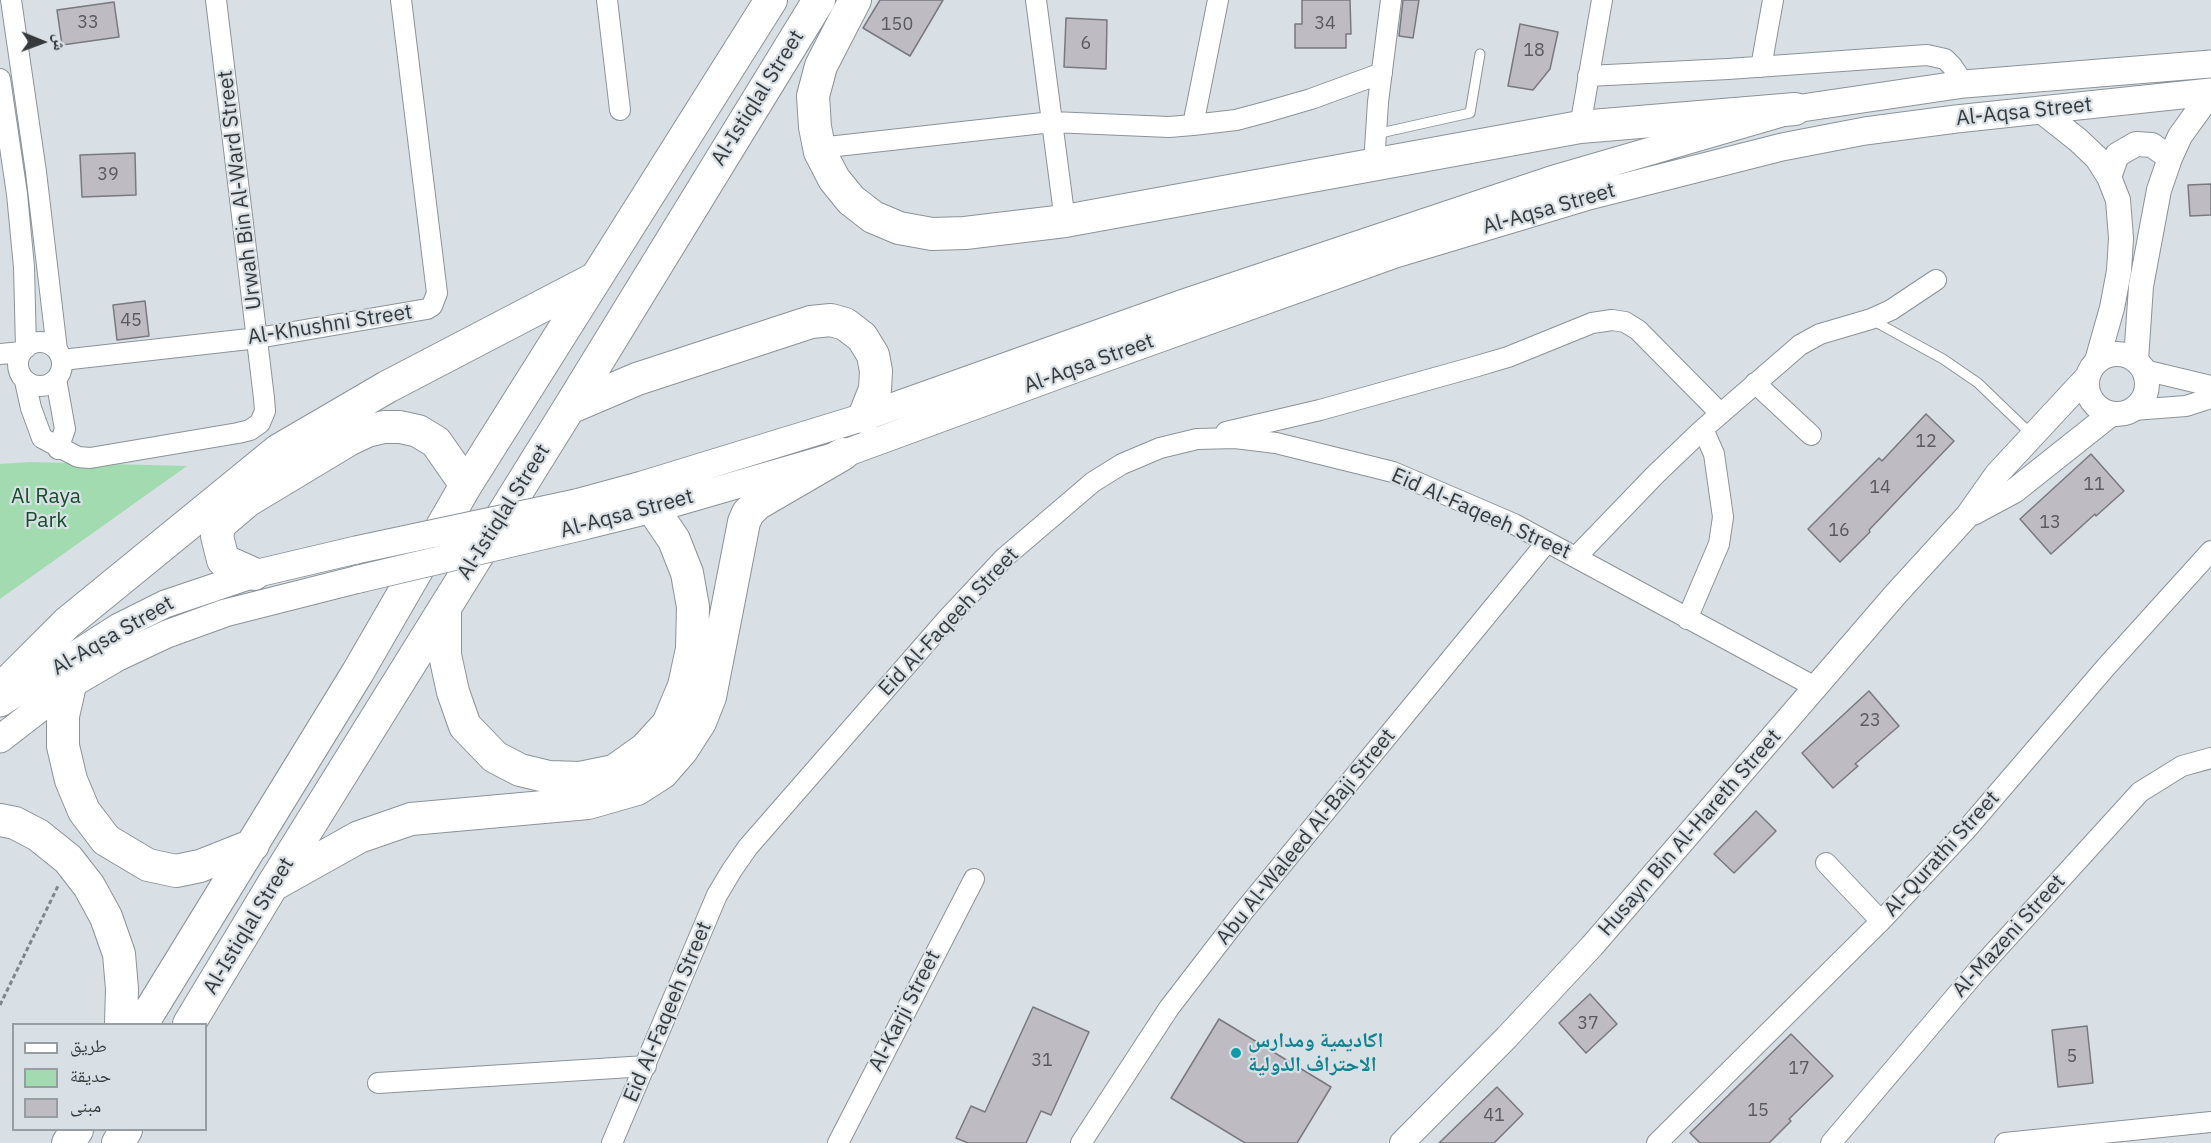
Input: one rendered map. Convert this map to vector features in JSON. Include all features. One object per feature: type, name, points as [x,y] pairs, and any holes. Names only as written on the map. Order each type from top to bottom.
[{"type":"highway","name":"Al-Istiqlal Street","points":[[143,1023],[358,672],[466,485],[771,0]]},
{"type":"highway","name":"Al-Istiqlal Street","points":[[190,1023],[819,0]]},
{"type":"highway","points":[[855,0],[821,66],[813,96],[819,148],[834,179],[851,200],[873,217],[898,228],[932,234],[964,233],[1065,221],[1580,127],[1795,109]]},
{"type":"highway","points":[[0,690],[67,622],[279,450],[387,387],[595,278]]},
{"type":"highway","points":[[569,408],[637,379],[811,322],[831,320],[845,324],[862,337],[873,355],[876,371],[875,389],[864,417]]},
{"type":"highway","points":[[254,574],[223,560],[217,536],[220,524],[247,501],[367,431],[384,427],[400,427],[418,431],[436,442],[466,485]]},
{"type":"highway","points":[[272,886],[359,837],[382,827],[420,818],[546,809],[588,803],[637,789],[662,772],[682,750],[700,722],[710,697],[744,522],[748,513],[757,504],[843,454]]},
{"type":"highway","points":[[445,608],[445,655],[453,692],[465,726],[495,757],[520,770],[549,777],[580,778],[614,771],[645,749],[668,724],[684,686],[692,649],[693,607],[687,573],[674,540],[653,509]]},
{"type":"highway","points":[[70,686],[63,716],[63,746],[71,780],[84,811],[106,840],[148,865],[176,871],[200,866],[253,845]]},
{"type":"highway","points":[[0,820],[15,823],[38,835],[68,859],[89,886],[106,917],[119,954],[122,989],[121,1023]]},
{"type":"main road","name":"Al-Aqsa Street","points":[[0,739],[70,686],[118,657],[167,634],[225,613],[359,579],[580,515],[642,485],[864,417],[1184,303],[1551,180],[1795,109],[1964,84],[2211,64]]},
{"type":"main road","name":"Al-Aqsa Street","points":[[0,703],[119,627],[183,596],[254,574],[356,550],[580,515],[653,509],[843,454],[1395,254],[1586,197],[1771,150],[1844,135],[1956,119],[2211,93]]},
{"type":"street","points":[[0,79],[17,194],[24,267],[24,350],[18,366],[23,377],[32,385],[41,386],[49,384],[60,374],[59,355],[11,0]]},
{"type":"street","name":"Urwah Bin Al-Ward Street","points":[[23,377],[42,438],[58,449],[78,457],[90,458],[250,430],[260,423],[265,411],[258,338],[216,0]]},
{"type":"street","name":"Al-Khushni Street","points":[[59,355],[258,338],[427,309],[432,306],[436,301],[437,293],[401,0]]},
{"type":"street","points":[[607,0],[620,110]]},
{"type":"street","points":[[1036,0],[1065,221]]},
{"type":"street","points":[[1193,126],[1218,0]]},
{"type":"street","points":[[1374,164],[1391,0]]},
{"type":"street","points":[[1580,127],[1602,0]]},
{"type":"street","points":[[1761,67],[1773,0]]},
{"type":"street","points":[[1588,76],[1927,55],[1945,59],[1964,84]]},
{"type":"street","points":[[819,148],[1052,122],[1193,126],[1236,120],[1266,112],[1382,74]]},
{"type":"street","points":[[2122,412],[2142,402],[2147,392],[2147,380],[2140,365],[2141,286],[2159,190],[2180,136],[2211,93]]},
{"type":"street","name":"Husayn Bin Al-Hareth Street","points":[[1402,1143],[1508,1037],[1592,946],[1895,595],[1968,515],[1997,474],[2093,369],[2112,308],[2119,271],[2121,238],[2118,200],[2109,177],[2097,159],[2078,140],[2040,110]]},
{"type":"street","points":[[2109,177],[2117,155],[2129,146],[2152,145],[2170,158]]},
{"type":"street","points":[[1576,557],[1703,429],[1800,345],[1820,334],[1871,319],[1892,310],[1936,280]]},
{"type":"street","points":[[1197,439],[1320,410],[1474,367],[1508,357],[1592,323],[1612,320],[1625,322],[1638,330],[1720,413]]},
{"type":"street","points":[[0,354],[24,350],[39,342],[46,343],[59,355]]},
{"type":"street","points":[[2211,386],[2140,365],[2123,354],[2110,355],[2093,369],[2087,386],[2094,404],[2102,410],[2122,412],[2187,406],[2211,398]]},
{"type":"street","points":[[0,371],[23,377]]},
{"type":"street","points":[[56,379],[65,429],[58,449]]},
{"type":"street","points":[[1755,383],[1811,435]]},
{"type":"street","name":"Husayn Bin Al-Hareth Street","points":[[1968,515],[2014,490],[2122,412]]},
{"type":"street","points":[[1687,619],[1719,544],[1723,517],[1714,454],[1703,429]]},
{"type":"street","name":"Eid Al-Faqeeh Street","points":[[612,1143],[717,895],[732,870],[764,827],[845,738],[955,610],[1004,558],[1093,482],[1122,464],[1160,448],[1197,439],[1235,438],[1276,443],[1393,472],[1495,515],[1815,687]]},
{"type":"street","name":"Abu Al-Waleed Al-Baji Street","points":[[1081,1143],[1169,1008],[1243,912],[1547,542]]},
{"type":"street","name":"Al-Qurathi Street","points":[[1657,1143],[1881,921],[1966,830],[2106,667],[2204,565],[2211,551]]},
{"type":"street","name":"Al-Mazeni Street","points":[[1831,1143],[1977,971],[2140,792],[2182,766],[2211,758]]},
{"type":"street","points":[[1826,863],[1881,921]]},
{"type":"street","name":"Al-Karji Street","points":[[838,1143],[974,879]]},
{"type":"street","points":[[378,1083],[646,1066]]},
{"type":"street","points":[[2005,1143],[2211,1122]]},
{"type":"lane","points":[[1376,134],[1470,113],[1480,54]]},
{"type":"lane","points":[[1871,319],[1943,359],[1978,383],[2032,435]]},
{"type":"path","points":[[0,1005],[52,900],[68,859]]},
{"type":"green space","name":"Al Raya Park","points":[[29,462],[187,466],[0,599],[0,464]]},
{"type":"building","points":[[880,0],[943,0],[910,56],[863,28]]},
{"type":"building","points":[[1302,0],[1350,0],[1351,34],[1346,34],[1346,48],[1295,48],[1295,24],[1302,24]]},
{"type":"building","points":[[1403,0],[1419,0],[1413,38],[1399,36]]},
{"type":"building","points":[[114,2],[119,37],[62,45],[57,10]]},
{"type":"building","points":[[1066,18],[1107,20],[1106,69],[1064,67]]},
{"type":"building","points":[[1520,24],[1558,32],[1550,69],[1533,90],[1508,86]]},
{"type":"building","points":[[135,153],[136,195],[82,197],[80,155]]},
{"type":"building","points":[[2211,184],[2211,215],[2190,216],[2188,185]]},
{"type":"building","points":[[145,301],[149,336],[117,340],[113,305]]},
{"type":"building","points":[[1926,414],[1954,441],[1840,562],[1808,529],[1879,458],[1882,461]]},
{"type":"building","points":[[2091,454],[2124,491],[2051,554],[2020,519]]},
{"type":"building","points":[[1869,691],[1899,726],[1855,764],[1858,766],[1833,788],[1802,753]]},
{"type":"building","points":[[1756,811],[1776,831],[1734,873],[1714,854]]},
{"type":"building","points":[[1590,994],[1617,1024],[1586,1053],[1559,1023]]},
{"type":"building","points":[[1033,1007],[1089,1032],[1051,1115],[1041,1111],[1026,1143],[968,1143],[956,1138],[971,1106],[985,1112]]},
{"type":"building","name":"اكاديمية ومدارس الاحتراف الدولية","points":[[1219,1019],[1331,1087],[1297,1143],[1245,1143],[1171,1098]]},
{"type":"building","points":[[2087,1026],[2093,1083],[2058,1087],[2052,1030]]},
{"type":"building","points":[[1791,1034],[1833,1076],[1789,1119],[1791,1121],[1769,1143],[1700,1143],[1690,1133]]},
{"type":"building","points":[[1497,1087],[1523,1114],[1494,1143],[1439,1143]]},
{"type":"place","name":"اكاديمية ومدارس الاحتراف الدولية","points":[[1236,1053]]}]
